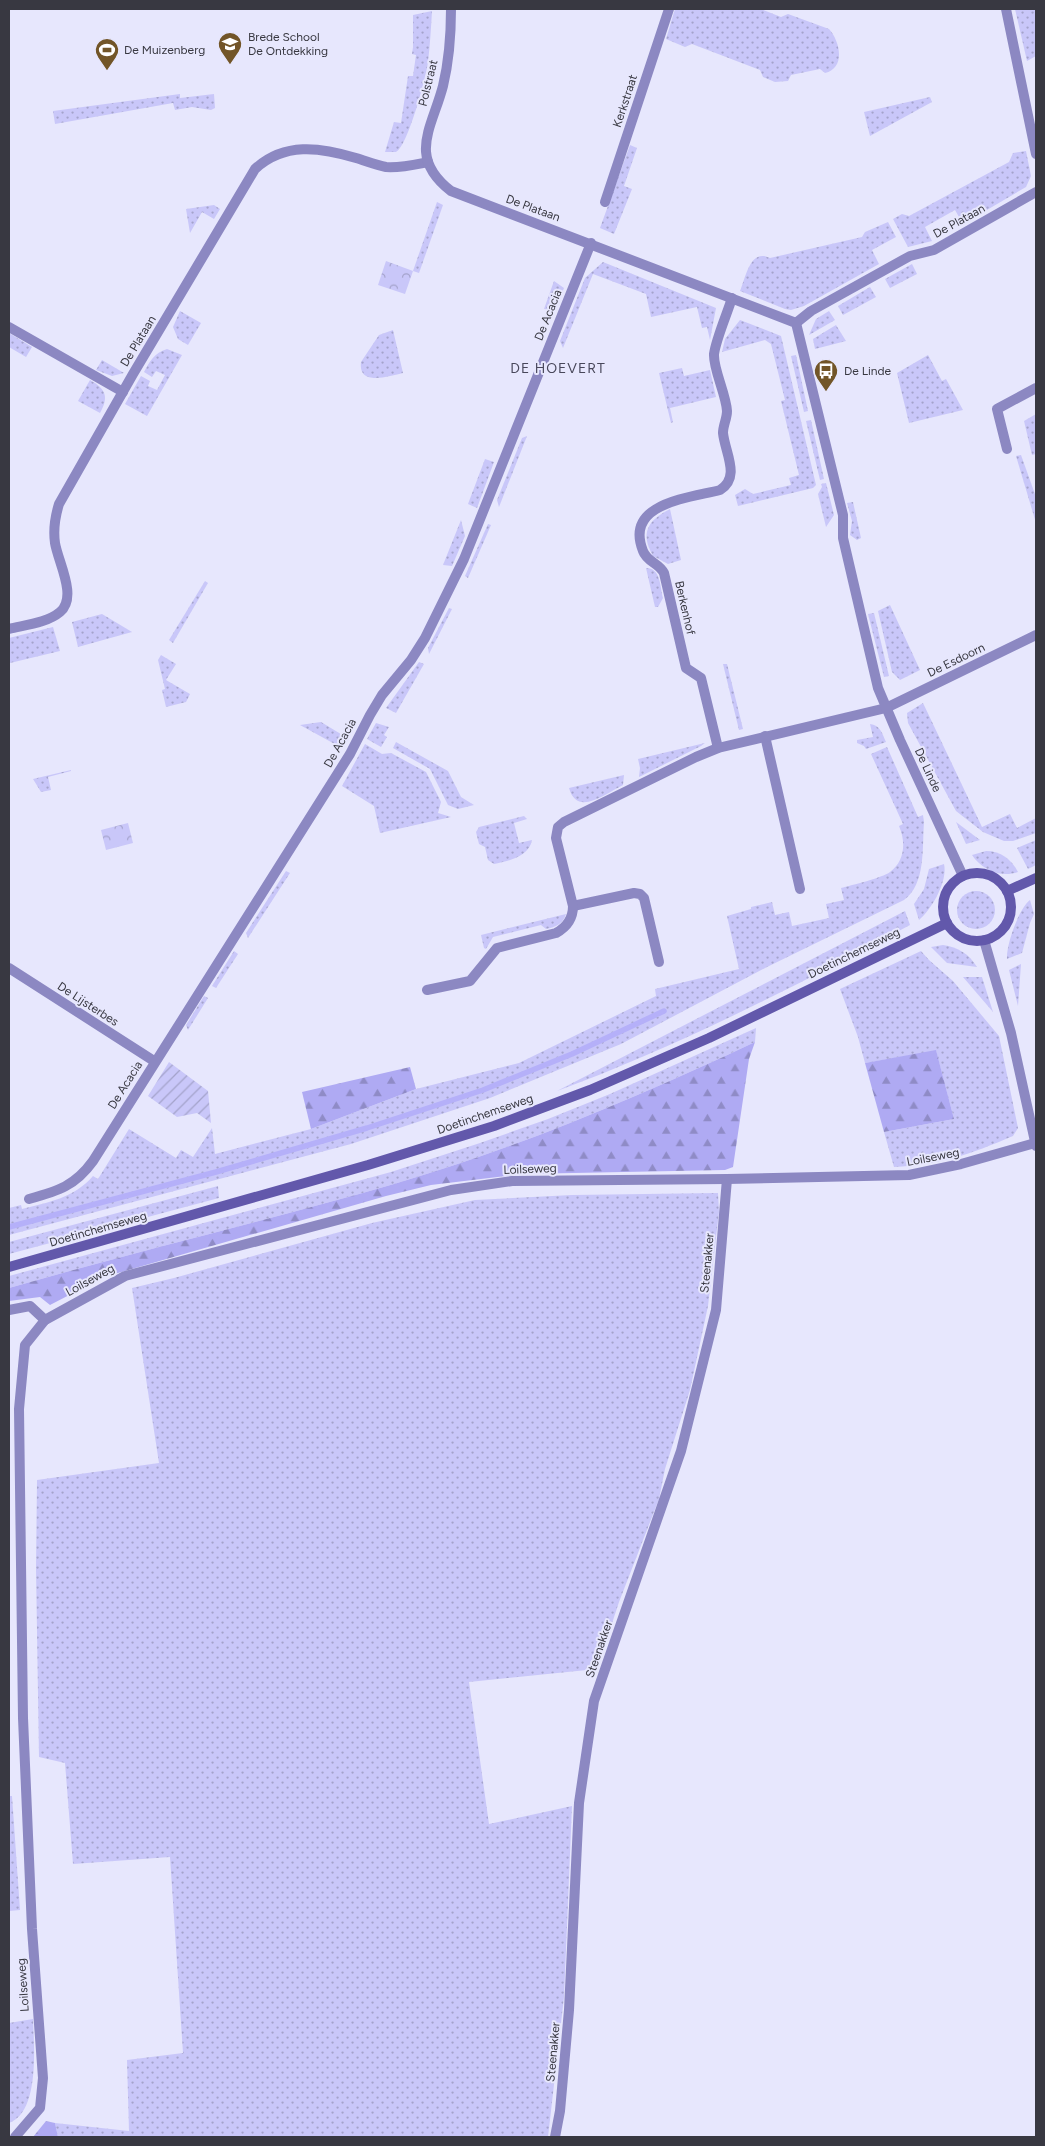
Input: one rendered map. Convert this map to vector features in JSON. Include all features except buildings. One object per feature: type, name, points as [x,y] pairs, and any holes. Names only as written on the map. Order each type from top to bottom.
[{"type":"main road","points":[[980,873],[996,879],[1007,891],[1011,906],[1008,921],[998,934],[984,940],[970,940],[956,934],[947,923],[943,910],[945,896],[952,884],[963,876],[980,873]]},
{"type":"main road","points":[[1007,891],[1036,878]]},
{"type":"main road","name":"Doetinchemseweg","points":[[9,1267],[359,1168],[494,1126],[590,1090],[709,1038],[947,923]]},
{"type":"street","name":"Polstraat","points":[[428,162],[425,138],[446,71],[451,33],[450,9]]},
{"type":"street","name":"Kerkstraat","points":[[605,202],[669,9]]},
{"type":"street","points":[[1006,9],[1036,154]]},
{"type":"street","name":"De Plataan","points":[[9,629],[51,618],[66,607],[68,590],[55,542],[55,518],[59,504],[249,176],[272,156],[286,151],[312,148],[333,151],[384,166],[406,167],[428,162],[440,182],[451,191],[796,323],[811,311],[910,256],[934,250],[1036,192]]},
{"type":"street","name":"De Acacia","points":[[29,1199],[65,1188],[82,1174],[350,754],[382,695],[411,660],[438,613],[483,514],[591,243]]},
{"type":"street","name":"Berkenhof","points":[[718,748],[701,678],[686,668],[664,573],[662,569],[646,557],[639,536],[642,523],[651,512],[671,502],[720,490],[726,486],[731,478],[732,471],[723,425],[727,410],[714,355],[732,298]]},
{"type":"street","name":"De Linde","points":[[796,323],[843,515],[843,538],[875,674],[886,708],[963,876]]},
{"type":"street","points":[[9,327],[123,392]]},
{"type":"street","points":[[1007,449],[998,409],[1036,388]]},
{"type":"street","name":"De Esdoorn","points":[[886,708],[1036,635]]},
{"type":"street","points":[[427,990],[470,981],[497,948],[556,933],[563,929],[573,914],[573,906],[556,838],[558,827],[564,822],[718,748],[886,708]]},
{"type":"street","points":[[765,736],[800,889]]},
{"type":"street","points":[[573,906],[634,893],[640,894],[644,898],[659,962]]},
{"type":"street","points":[[984,940],[1011,1033],[1036,1144]]},
{"type":"street","name":"De Lijsterbes","points":[[9,968],[154,1062]]},
{"type":"street","name":"Loilseweg","points":[[15,2137],[40,2108],[43,2078],[32,1929],[23,1718],[19,1409],[25,1346],[45,1320],[125,1276],[451,1190],[512,1181],[727,1180],[909,1175],[961,1164],[1036,1144]]},
{"type":"street","name":"Steenakker","points":[[555,2137],[560,2111],[569,2010],[579,1803],[594,1701],[681,1451],[716,1310],[727,1180]]},
{"type":"street","points":[[9,1310],[30,1306],[45,1320]]},
{"type":"green space","points":[[675,9],[761,9],[781,17],[788,14],[829,29],[838,47],[839,54],[836,66],[825,73],[820,69],[791,75],[788,81],[775,82],[763,77],[760,70],[692,44],[685,47],[666,39]]},
{"type":"green space","points":[[1015,9],[1036,9],[1036,56],[1027,61]]},
{"type":"green space","points":[[432,11],[428,62],[411,125],[401,147],[396,152],[385,152],[394,122],[401,123],[408,76],[413,76],[416,55],[412,54],[413,15]]},
{"type":"green space","points":[[180,94],[180,98],[214,94],[215,108],[211,110],[192,107],[175,110],[173,103],[55,124],[53,111]]},
{"type":"green space","points":[[930,97],[932,102],[870,136],[864,112]]},
{"type":"green space","points":[[630,145],[637,148],[624,186],[632,189],[614,234],[600,228]]},
{"type":"green space","points":[[1026,151],[1031,176],[1026,187],[963,224],[955,210],[925,227],[932,241],[908,247],[893,219],[902,214],[909,216],[1009,162],[1013,153]]},
{"type":"green space","points":[[437,202],[443,205],[419,273],[413,271]]},
{"type":"green space","points":[[214,205],[220,209],[214,219],[202,212],[190,233],[186,209]]},
{"type":"green space","points":[[888,222],[896,237],[872,250],[879,264],[804,306],[791,310],[785,309],[740,291],[753,260],[758,257],[770,258],[862,237],[865,232]]},
{"type":"green space","points":[[386,261],[413,271],[405,294],[378,285]]},
{"type":"green space","points":[[603,262],[716,308],[710,340],[707,327],[702,328],[697,307],[651,317],[646,294],[593,274],[563,348],[560,341],[585,278]]},
{"type":"green space","points":[[912,264],[917,274],[890,288],[885,279]]},
{"type":"green space","points":[[554,281],[564,288],[555,310],[544,309]]},
{"type":"green space","points":[[870,287],[876,297],[843,315],[838,306]]},
{"type":"green space","points":[[180,311],[201,323],[188,345],[178,339],[173,327]]},
{"type":"green space","points":[[829,311],[835,320],[809,335],[816,319]]},
{"type":"green space","points":[[740,320],[781,336],[816,485],[813,488],[738,506],[735,495],[745,489],[753,494],[791,485],[789,478],[799,475],[781,401],[785,400],[771,344],[765,340],[722,352],[725,339]]},
{"type":"green space","points":[[836,325],[846,341],[815,349],[813,339]]},
{"type":"green space","points":[[393,330],[403,373],[376,378],[364,375],[361,370],[361,362],[379,335]]},
{"type":"green space","points":[[9,333],[32,347],[26,357],[9,347]]},
{"type":"green space","points":[[167,349],[182,355],[147,416],[125,404],[141,376],[150,381],[148,386],[157,390],[165,375],[156,371],[152,377],[144,372],[156,355]]},
{"type":"green space","points":[[796,355],[808,411],[804,412],[791,356]]},
{"type":"green space","points":[[928,355],[942,381],[946,379],[963,410],[909,423],[897,373]]},
{"type":"green space","points":[[102,360],[124,373],[112,376],[96,370]]},
{"type":"green space","points":[[682,368],[684,376],[710,370],[716,397],[670,408],[673,422],[671,423],[659,373]]},
{"type":"green space","points":[[90,380],[103,390],[105,398],[100,413],[78,401]]},
{"type":"green space","points":[[1036,414],[1036,454],[1032,455],[1024,421]]},
{"type":"green space","points":[[811,420],[824,479],[820,480],[806,421]]},
{"type":"green space","points":[[527,436],[499,507],[497,500],[522,438]]},
{"type":"green space","points":[[1021,455],[1036,497],[1036,523],[1016,456]]},
{"type":"green space","points":[[485,459],[494,462],[477,508],[468,504]]},
{"type":"green space","points":[[826,483],[834,515],[826,527],[818,494],[822,487],[821,484]]},
{"type":"green space","points":[[853,502],[861,538],[857,540],[850,535],[852,521],[847,503]]},
{"type":"green space","points":[[670,509],[681,560],[668,564],[653,556],[647,541],[647,534],[651,523]]},
{"type":"green space","points":[[461,520],[465,536],[452,566],[443,565]]},
{"type":"green space","points":[[488,524],[491,525],[468,578],[465,576]]},
{"type":"green space","points":[[646,568],[655,571],[659,579],[663,598],[658,607],[655,607]]},
{"type":"green space","points":[[205,581],[208,583],[173,643],[169,640]]},
{"type":"green space","points":[[890,605],[920,670],[900,680],[892,672],[878,611]]},
{"type":"green space","points":[[449,608],[452,609],[429,654],[428,648]]},
{"type":"green space","points":[[874,613],[889,676],[884,677],[868,614]]},
{"type":"green space","points":[[102,614],[132,632],[78,647],[72,622]]},
{"type":"green space","points":[[53,627],[60,651],[10,663],[9,638]]},
{"type":"green space","points":[[161,655],[176,664],[166,680],[190,694],[186,702],[166,707],[162,690],[165,689],[158,660]]},
{"type":"green space","points":[[419,662],[424,664],[396,713],[386,708]]},
{"type":"green space","points":[[723,664],[727,664],[743,729],[739,730]]},
{"type":"green space","points":[[923,703],[982,827],[1010,814],[1017,828],[1036,818],[1036,833],[1013,841],[1004,841],[983,832],[956,811],[908,723],[907,713]]},
{"type":"green space","points":[[321,722],[349,739],[342,748],[300,725]]},
{"type":"green space","points":[[376,723],[389,727],[384,735],[387,737],[381,747],[367,739]]},
{"type":"green space","points":[[870,724],[878,728],[886,742],[866,749],[857,743],[857,740],[873,737]]},
{"type":"green space","points":[[396,742],[448,771],[461,797],[474,805],[458,809],[448,805],[430,769],[393,748]]},
{"type":"green space","points":[[705,743],[701,746],[639,777],[638,759]]},
{"type":"green space","points":[[365,744],[382,754],[391,753],[426,772],[441,802],[438,813],[451,817],[380,833],[374,806],[342,786]]},
{"type":"green space","points":[[887,747],[918,817],[923,815],[924,822],[923,853],[919,875],[916,885],[904,900],[767,967],[621,1044],[490,1098],[351,1144],[9,1235],[9,1208],[21,1205],[22,1209],[61,1198],[78,1189],[93,1176],[98,1179],[129,1129],[176,1158],[181,1150],[193,1157],[212,1128],[215,1154],[311,1129],[416,1089],[519,1063],[656,996],[655,989],[739,969],[727,916],[772,902],[775,915],[789,912],[792,926],[829,918],[826,904],[844,900],[841,888],[886,874],[895,868],[899,862],[903,851],[903,838],[899,826],[903,824],[871,754]]},
{"type":"green space","points":[[71,770],[48,777],[51,790],[41,792],[33,779]]},
{"type":"green space","points":[[624,775],[623,785],[592,801],[578,801],[573,797],[569,788]]},
{"type":"green space","points":[[524,816],[527,819],[514,823],[519,843],[532,840],[527,850],[517,857],[494,864],[488,860],[485,847],[479,844],[476,832],[479,827]]},
{"type":"green space","points":[[956,822],[980,840],[966,844]]},
{"type":"green space","points":[[128,823],[133,843],[106,850],[101,830]]},
{"type":"green space","points":[[1036,840],[1036,865],[1028,869],[1017,848]]},
{"type":"green space","points":[[986,851],[1001,854],[1012,863],[1018,872],[1005,874],[986,869],[972,855]]},
{"type":"green space","points":[[944,864],[944,878],[938,894],[929,909],[919,920],[914,904],[924,889],[929,869]]},
{"type":"green space","points":[[286,871],[290,873],[248,938],[246,933]]},
{"type":"green space","points":[[976,891],[990,896],[995,910],[990,924],[976,929],[962,924],[957,910],[962,896]]},
{"type":"green space","points":[[1030,900],[1034,914],[1022,953],[1007,959],[1014,927]]},
{"type":"green space","points":[[905,911],[910,925],[824,970],[648,1055],[557,1091]]},
{"type":"green space","points":[[566,914],[561,923],[556,926],[546,929],[541,925],[493,937],[486,949],[484,948],[481,935]]},
{"type":"green space","points":[[943,945],[954,947],[963,952],[977,967],[947,963],[931,947]]},
{"type":"green space","points":[[234,951],[238,954],[216,988],[212,986]]},
{"type":"green space","points":[[921,951],[953,981],[999,1036],[1018,1128],[1013,1136],[955,1158],[926,1164],[894,1167],[884,1132],[954,1119],[936,1051],[865,1063],[858,1037],[840,989]]},
{"type":"green space","points":[[1021,964],[1018,1006],[1009,970]]},
{"type":"green space","points":[[963,977],[982,977],[993,1012]]},
{"type":"green space","points":[[204,996],[208,998],[188,1030],[186,1025]]},
{"type":"green space","points":[[756,1028],[755,1042],[622,1102],[532,1138],[440,1170],[346,1198],[9,1288],[9,1276],[391,1172],[480,1143],[548,1119],[610,1094]]},
{"type":"green space","points":[[755,1042],[749,1059],[733,1167],[725,1170],[522,1174],[431,1185],[386,1196],[104,1277],[50,1305],[40,1297],[9,1301],[9,1288],[346,1198],[440,1170],[532,1138],[622,1102]]},
{"type":"green space","points":[[936,1050],[954,1119],[884,1132],[865,1063]]},
{"type":"green space","points":[[169,1062],[208,1091],[211,1123],[197,1113],[177,1117],[148,1096]]},
{"type":"green space","points":[[410,1067],[416,1089],[311,1129],[302,1092]]},
{"type":"green space","points":[[218,1186],[219,1198],[9,1254],[9,1242]]},
{"type":"green space","points":[[718,1193],[719,1212],[708,1306],[690,1390],[665,1469],[659,1499],[619,1602],[597,1669],[469,1682],[489,1824],[572,1806],[564,1997],[548,2137],[58,2137],[55,2123],[129,2131],[127,2060],[183,2053],[170,1857],[73,1864],[65,1763],[39,1757],[36,1569],[37,1480],[159,1463],[132,1288],[372,1223],[475,1200],[572,1195]]},
{"type":"green space","points":[[9,1796],[12,1796],[20,1910],[9,1911]]},
{"type":"green space","points":[[33,2019],[34,2061],[30,2092],[26,2106],[19,2116],[9,2123],[9,2023]]},
{"type":"green space","points":[[46,2121],[55,2123],[58,2137],[33,2137]]},
{"type":"waterway","points":[[9,1227],[216,1172],[367,1128],[483,1090],[572,1054],[664,1011]]},
{"type":"place","name":"Brede School De Ontdekking","points":[[230,65]]},
{"type":"place","name":"De Muizenberg","points":[[107,71]]},
{"type":"place","name":"De Linde","points":[[826,392]]},
{"type":"district","name":"DE HOEVERT","points":[[558,368]]}]
